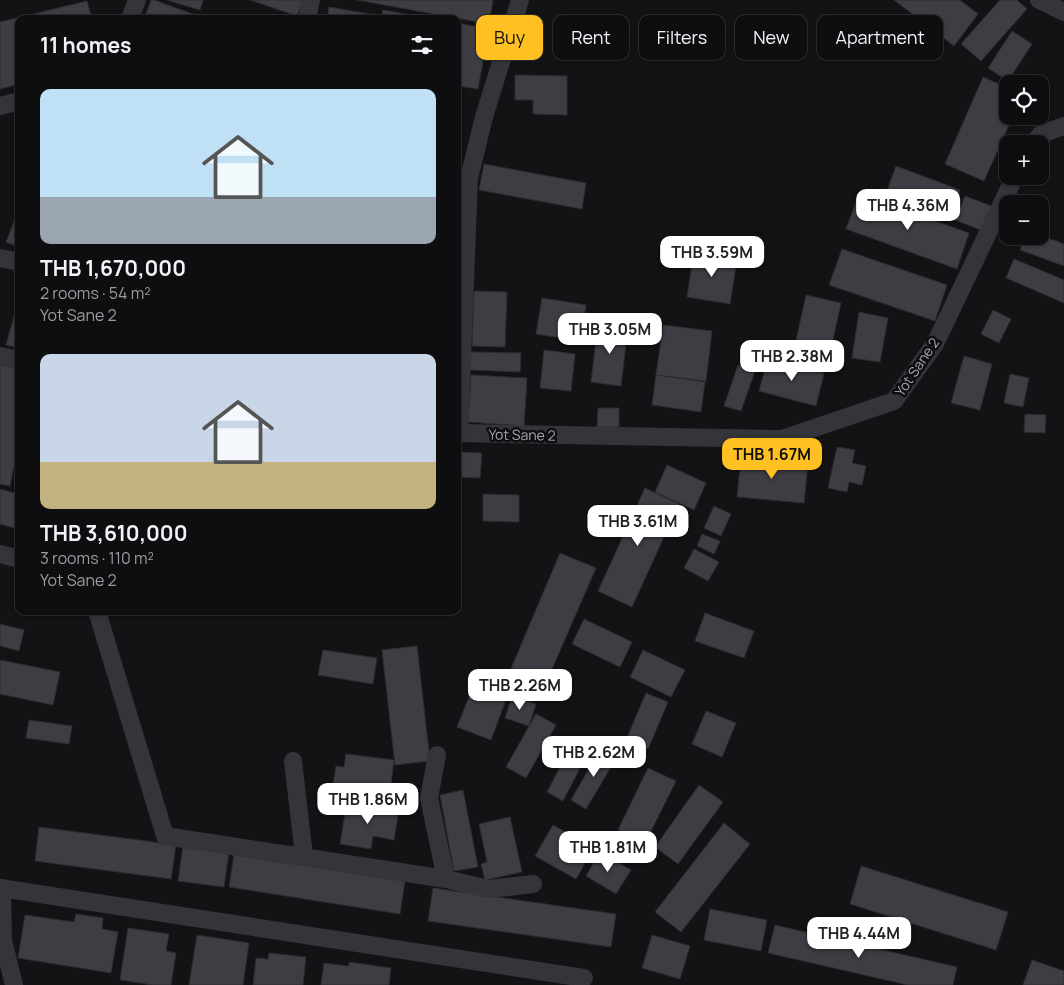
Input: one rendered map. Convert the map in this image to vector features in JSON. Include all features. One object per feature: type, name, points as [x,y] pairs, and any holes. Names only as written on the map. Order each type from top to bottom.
[{"type":"street","points":[[131,15],[137,0]]},
{"type":"street","points":[[308,15],[311,0]]},
{"type":"street","points":[[461,279],[463,177],[484,117],[520,0]]},
{"type":"street","points":[[1039,0],[1064,12]]},
{"type":"street","points":[[0,106],[15,102]]},
{"type":"street","points":[[1041,135],[1064,126]]},
{"type":"street","name":"Yot Sane 2","points":[[461,433],[782,439],[894,401],[935,344],[1011,185]]},
{"type":"street","points":[[0,258],[15,261]]},
{"type":"street","points":[[0,356],[15,359]]},
{"type":"street","points":[[0,554],[15,558]]},
{"type":"street","points":[[98,615],[165,836],[446,879],[489,889],[533,884]]},
{"type":"street","points":[[437,755],[429,798],[446,879]]},
{"type":"street","points":[[293,761],[304,856]]},
{"type":"street","points":[[14,985],[4,940],[1,888],[584,978]]},
{"type":"building","points":[[151,0],[154,0],[195,15],[145,15]]},
{"type":"building","points":[[167,0],[203,0],[200,10]]},
{"type":"building","points":[[250,0],[303,0],[297,15]]},
{"type":"building","points":[[357,0],[493,0],[490,15],[476,15],[476,22],[461,19],[461,15],[440,15]]},
{"type":"building","points":[[894,0],[960,0],[978,14],[954,46],[943,38],[943,15],[914,15]]},
{"type":"building","points":[[1000,0],[1017,0],[1027,9],[981,61],[961,44]]},
{"type":"building","points":[[87,1],[91,15],[29,15]]},
{"type":"building","points":[[329,7],[370,14],[370,15],[328,15]]},
{"type":"building","points":[[383,10],[411,15],[382,15]]},
{"type":"building","points":[[15,18],[15,85],[0,89],[0,22]]},
{"type":"building","points":[[461,24],[476,26],[476,60],[483,60],[478,89],[461,86]]},
{"type":"building","points":[[1012,31],[1032,44],[1012,75],[999,75],[988,68]]},
{"type":"building","points":[[515,75],[567,76],[567,115],[533,114],[533,100],[515,100]]},
{"type":"building","points":[[983,77],[999,84],[999,125],[1009,125],[1005,135],[999,135],[999,147],[984,181],[945,164]]},
{"type":"building","points":[[484,164],[586,183],[582,209],[479,190]]},
{"type":"building","points":[[896,166],[960,190],[948,220],[885,196]]},
{"type":"building","points":[[859,194],[969,233],[957,269],[846,229]]},
{"type":"building","points":[[965,196],[991,206],[981,230],[955,220]]},
{"type":"building","points":[[15,219],[15,245],[6,242]]},
{"type":"building","points":[[1049,238],[1064,244],[1064,266],[1020,250],[1022,245],[1049,245]]},
{"type":"building","points":[[842,249],[947,285],[935,321],[829,285]]},
{"type":"building","points":[[694,252],[737,259],[730,304],[687,297]]},
{"type":"building","points":[[1014,259],[1064,280],[1064,303],[1006,278]]},
{"type":"building","points":[[474,291],[507,292],[505,347],[472,346]]},
{"type":"building","points":[[806,295],[841,303],[827,367],[792,359]]},
{"type":"building","points":[[542,298],[586,305],[581,341],[536,334]]},
{"type":"building","points":[[993,310],[1011,319],[999,343],[981,334]]},
{"type":"building","points":[[15,312],[15,347],[6,345]]},
{"type":"building","points":[[859,312],[888,318],[880,362],[852,358]]},
{"type":"building","points":[[598,324],[628,327],[621,386],[591,382]]},
{"type":"building","points":[[663,325],[712,331],[706,381],[656,375]]},
{"type":"building","points":[[544,350],[575,354],[571,391],[540,388]]},
{"type":"building","points":[[471,352],[521,353],[520,372],[470,370]]},
{"type":"building","points":[[964,356],[992,364],[980,410],[951,403]]},
{"type":"building","points":[[768,358],[824,373],[816,406],[759,391]]},
{"type":"building","points":[[0,365],[15,367],[15,459],[10,486],[0,484]]},
{"type":"building","points":[[738,365],[755,371],[741,411],[724,406]]},
{"type":"building","points":[[1010,374],[1029,378],[1023,407],[1004,403]]},
{"type":"building","points":[[471,375],[527,378],[524,426],[468,422]]},
{"type":"building","points":[[656,375],[705,382],[701,412],[652,405]]},
{"type":"building","points":[[598,408],[619,408],[619,427],[597,427]]},
{"type":"building","points":[[1025,414],[1046,415],[1045,433],[1024,432]]},
{"type":"building","points":[[837,447],[855,450],[852,463],[866,466],[862,485],[849,482],[847,492],[828,488]]},
{"type":"building","points":[[461,452],[482,453],[480,478],[461,477]]},
{"type":"building","points":[[741,457],[808,463],[804,503],[737,497]]},
{"type":"building","points":[[667,465],[706,483],[694,510],[655,492]]},
{"type":"building","points":[[645,488],[679,504],[632,607],[598,591]]},
{"type":"building","points":[[0,489],[15,493],[15,525],[14,528],[0,524]]},
{"type":"building","points":[[483,494],[519,495],[519,522],[483,521]]},
{"type":"building","points":[[714,506],[731,514],[721,536],[704,528]]},
{"type":"building","points":[[702,534],[720,541],[714,554],[697,546]]},
{"type":"building","points":[[694,549],[719,562],[708,581],[684,568]]},
{"type":"building","points":[[560,553],[596,568],[539,699],[504,685]]},
{"type":"building","points":[[705,613],[754,631],[744,658],[695,641]]},
{"type":"building","points":[[584,619],[632,642],[620,667],[572,644]]},
{"type":"building","points":[[0,624],[24,630],[19,651],[0,646]]},
{"type":"building","points":[[417,646],[430,761],[395,765],[382,650]]},
{"type":"building","points":[[323,650],[377,658],[373,684],[318,675]]},
{"type":"building","points":[[643,650],[685,670],[671,697],[630,677]]},
{"type":"building","points":[[0,660],[60,672],[53,705],[0,694]]},
{"type":"building","points":[[475,682],[508,694],[491,740],[457,727]]},
{"type":"building","points":[[646,693],[668,702],[648,749],[626,740]]},
{"type":"building","points":[[512,696],[536,704],[529,726],[505,718]]},
{"type":"building","points":[[706,711],[736,723],[722,757],[692,744]]},
{"type":"building","points":[[536,714],[556,725],[526,778],[506,767]]},
{"type":"building","points":[[29,720],[72,726],[69,744],[26,738]]},
{"type":"building","points":[[575,738],[591,747],[563,801],[547,792]]},
{"type":"building","points":[[601,748],[617,757],[586,809],[571,800]]},
{"type":"building","points":[[346,754],[394,760],[390,793],[333,785],[336,766],[344,767]]},
{"type":"building","points":[[648,768],[676,781],[645,843],[618,830]]},
{"type":"building","points":[[699,785],[723,802],[678,864],[655,847]]},
{"type":"building","points":[[463,790],[478,867],[454,871],[440,795]]},
{"type":"building","points":[[347,802],[399,810],[394,840],[373,836],[371,849],[340,844]]},
{"type":"building","points":[[510,817],[522,872],[485,880],[481,864],[487,862],[479,824]]},
{"type":"building","points":[[724,823],[750,844],[681,932],[655,912]]},
{"type":"building","points":[[553,825],[594,848],[576,879],[535,856]]},
{"type":"building","points":[[39,827],[176,845],[171,879],[35,861]]},
{"type":"building","points":[[183,846],[229,852],[224,887],[178,881]]},
{"type":"building","points":[[600,852],[631,870],[616,894],[586,876]]},
{"type":"building","points":[[234,854],[405,881],[400,914],[229,887]]},
{"type":"building","points":[[861,866],[1008,912],[996,950],[850,904]]},
{"type":"building","points":[[433,888],[616,914],[611,947],[428,921]]},
{"type":"building","points":[[710,909],[767,920],[761,951],[704,940]]},
{"type":"building","points":[[76,914],[103,918],[102,929],[118,932],[111,973],[18,958],[25,915],[74,922]]},
{"type":"building","points":[[775,925],[957,967],[953,985],[908,985],[768,953]]},
{"type":"building","points":[[128,928],[169,934],[166,951],[176,953],[171,985],[153,985],[120,980]]},
{"type":"building","points":[[197,935],[249,943],[243,985],[189,985]]},
{"type":"building","points":[[652,935],[690,946],[680,979],[642,968]]},
{"type":"building","points":[[269,953],[306,957],[303,985],[253,985],[256,958],[268,959]]},
{"type":"building","points":[[1032,960],[1064,971],[1064,985],[1023,985]]},
{"type":"building","points":[[349,962],[391,968],[389,985],[321,985],[324,963],[349,966]]}]
